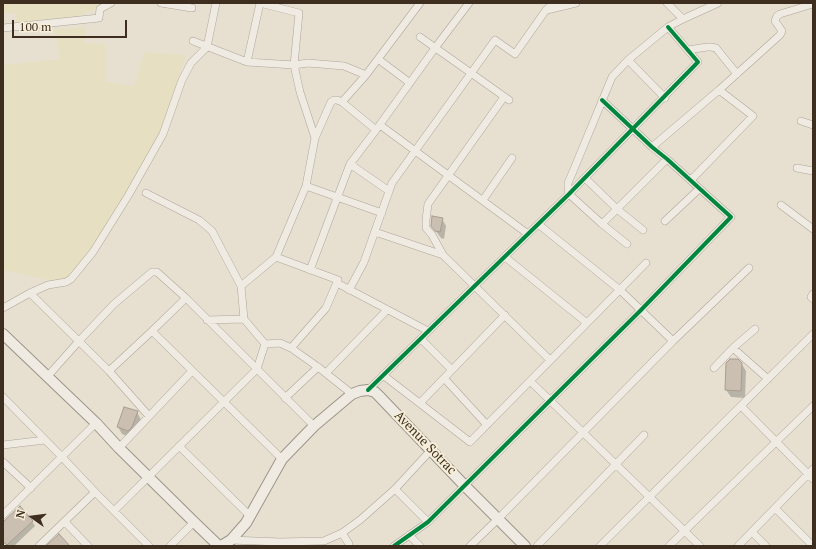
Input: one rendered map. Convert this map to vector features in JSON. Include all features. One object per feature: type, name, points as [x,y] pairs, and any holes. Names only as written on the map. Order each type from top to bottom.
[{"type":"street","points":[[3,28],[99,18],[100,9],[111,3]]},
{"type":"street","points":[[161,3],[192,8]]},
{"type":"street","points":[[3,308],[48,285],[66,282],[71,279],[93,252],[128,196],[163,134],[182,80],[191,63],[207,47],[216,3]]},
{"type":"street","points":[[247,62],[260,3],[299,13],[294,65],[300,92],[315,138]]},
{"type":"street","points":[[342,102],[366,75],[420,3]]},
{"type":"street","points":[[310,270],[350,164],[470,3]]},
{"type":"street","points":[[349,290],[364,262],[392,183],[495,40],[515,54],[547,7],[554,3]]},
{"type":"street","points":[[547,7],[576,3]]},
{"type":"street","points":[[667,3],[683,19]]},
{"type":"street","points":[[627,244],[569,194],[568,182],[612,77],[628,60],[668,27],[718,3]]},
{"type":"street","points":[[652,147],[719,90],[780,35],[782,31],[775,21],[777,16],[813,4]]},
{"type":"street","points":[[3,334],[96,423],[148,477],[220,546],[231,540],[246,523],[282,459],[314,426],[352,394],[368,390],[569,194],[698,62],[668,27]]},
{"type":"street","points":[[420,37],[507,99],[448,174],[428,204],[426,228],[432,235],[443,255],[550,360]]},
{"type":"street","points":[[193,41],[247,62],[294,65],[308,63],[344,66],[366,75]]},
{"type":"street","points":[[688,50],[707,47],[716,48],[737,74]]},
{"type":"street","points":[[378,59],[410,83]]},
{"type":"street","points":[[628,60],[664,98]]},
{"type":"street","points":[[691,180],[752,116],[719,90]]},
{"type":"street","points":[[241,286],[276,257],[306,186],[315,138],[328,105],[334,100],[342,102],[415,151],[528,234]]},
{"type":"street","points":[[394,546],[428,522],[641,310],[730,217],[691,180],[633,130],[602,100]]},
{"type":"street","points":[[801,121],[813,125]]},
{"type":"street","points":[[483,200],[512,158]]},
{"type":"street","points":[[602,224],[667,159]]},
{"type":"street","points":[[350,164],[389,192]]},
{"type":"street","points":[[797,168],[813,172]]},
{"type":"street","points":[[585,178],[617,209],[643,230]]},
{"type":"street","points":[[306,186],[382,213]]},
{"type":"street","points":[[665,221],[699,189]]},
{"type":"street","points":[[146,193],[199,220],[212,231],[241,286],[244,319],[265,344]]},
{"type":"street","points":[[781,205],[812,227]]},
{"type":"street","points":[[538,224],[620,290],[673,341]]},
{"type":"street","points":[[375,232],[443,255]]},
{"type":"street","points":[[276,257],[338,280],[337,283],[349,290],[428,331]]},
{"type":"street","points":[[505,257],[588,322]]},
{"type":"street","points":[[383,375],[470,442],[646,263]]},
{"type":"street","points":[[470,546],[673,341],[749,268]]},
{"type":"street","points":[[47,377],[114,304],[152,272],[157,272],[186,298],[314,426]]},
{"type":"street","points":[[291,348],[326,308],[337,283]]},
{"type":"street","points":[[30,293],[109,371],[149,416]]},
{"type":"street","points":[[813,294],[811,297],[813,299]]},
{"type":"street","points":[[109,371],[186,298]]},
{"type":"street","points":[[326,373],[387,310]]},
{"type":"street","points":[[420,403],[505,316]]},
{"type":"street","points":[[207,320],[244,319]]},
{"type":"street","points":[[714,368],[733,348],[755,329]]},
{"type":"street","points":[[152,331],[282,459]]},
{"type":"street","points":[[600,546],[813,334]]},
{"type":"street","points":[[421,338],[452,370]]},
{"type":"street","points":[[265,344],[280,343],[291,348],[352,394]]},
{"type":"street","points":[[114,511],[257,369],[265,344]]},
{"type":"street","points":[[733,348],[768,379]]},
{"type":"street","points":[[285,398],[318,367]]},
{"type":"street","points":[[119,448],[192,371]]},
{"type":"street","points":[[444,378],[487,425]]},
{"type":"street","points":[[530,381],[700,546]]},
{"type":"street","name":"Avenue Sotrac","points":[[368,390],[375,392],[525,546]]},
{"type":"street","points":[[3,397],[149,546]]},
{"type":"street","points":[[738,546],[811,474],[740,406]]},
{"type":"street","points":[[669,546],[813,406]]},
{"type":"street","points":[[3,515],[96,423]]},
{"type":"street","points":[[537,546],[644,435]]},
{"type":"street","points":[[3,445],[45,440]]},
{"type":"street","points":[[179,446],[250,516]]},
{"type":"street","points":[[231,540],[279,544],[323,544],[360,520],[395,489],[431,450]]},
{"type":"street","points":[[3,462],[31,488]]},
{"type":"street","points":[[395,489],[428,522]]},
{"type":"street","points":[[39,546],[95,492]]},
{"type":"street","points":[[775,508],[810,543]]},
{"type":"street","points":[[65,522],[88,546]]},
{"type":"street","points":[[170,546],[194,522]]},
{"type":"street","points":[[752,532],[766,546]]},
{"type":"street","points":[[342,533],[349,546]]},
{"type":"street","points":[[409,535],[420,546]]},
{"type":"shaded area","points":[[3,3],[106,3],[76,17],[16,22],[16,13],[3,13]]},
{"type":"shaded area","points":[[86,27],[84,43],[105,44],[106,82],[134,86],[145,52],[186,55],[150,163],[68,284],[3,270],[3,65],[60,59],[54,30]]},
{"type":"building","points":[[432,216],[443,218],[440,232],[435,231],[431,226]]},
{"type":"building","points":[[730,359],[738,359],[742,363],[741,391],[725,390],[726,363]]},
{"type":"building","points":[[124,407],[138,411],[132,427],[128,431],[117,427]]},
{"type":"building","points":[[20,506],[33,521],[7,545],[3,541],[3,522]]},
{"type":"building","points":[[59,534],[70,546],[46,546]]},
{"type":"cycle path","points":[[368,390],[569,194],[698,62],[668,27]]},
{"type":"cycle path","points":[[394,546],[428,522],[641,310],[731,217],[652,147],[602,100]]}]
